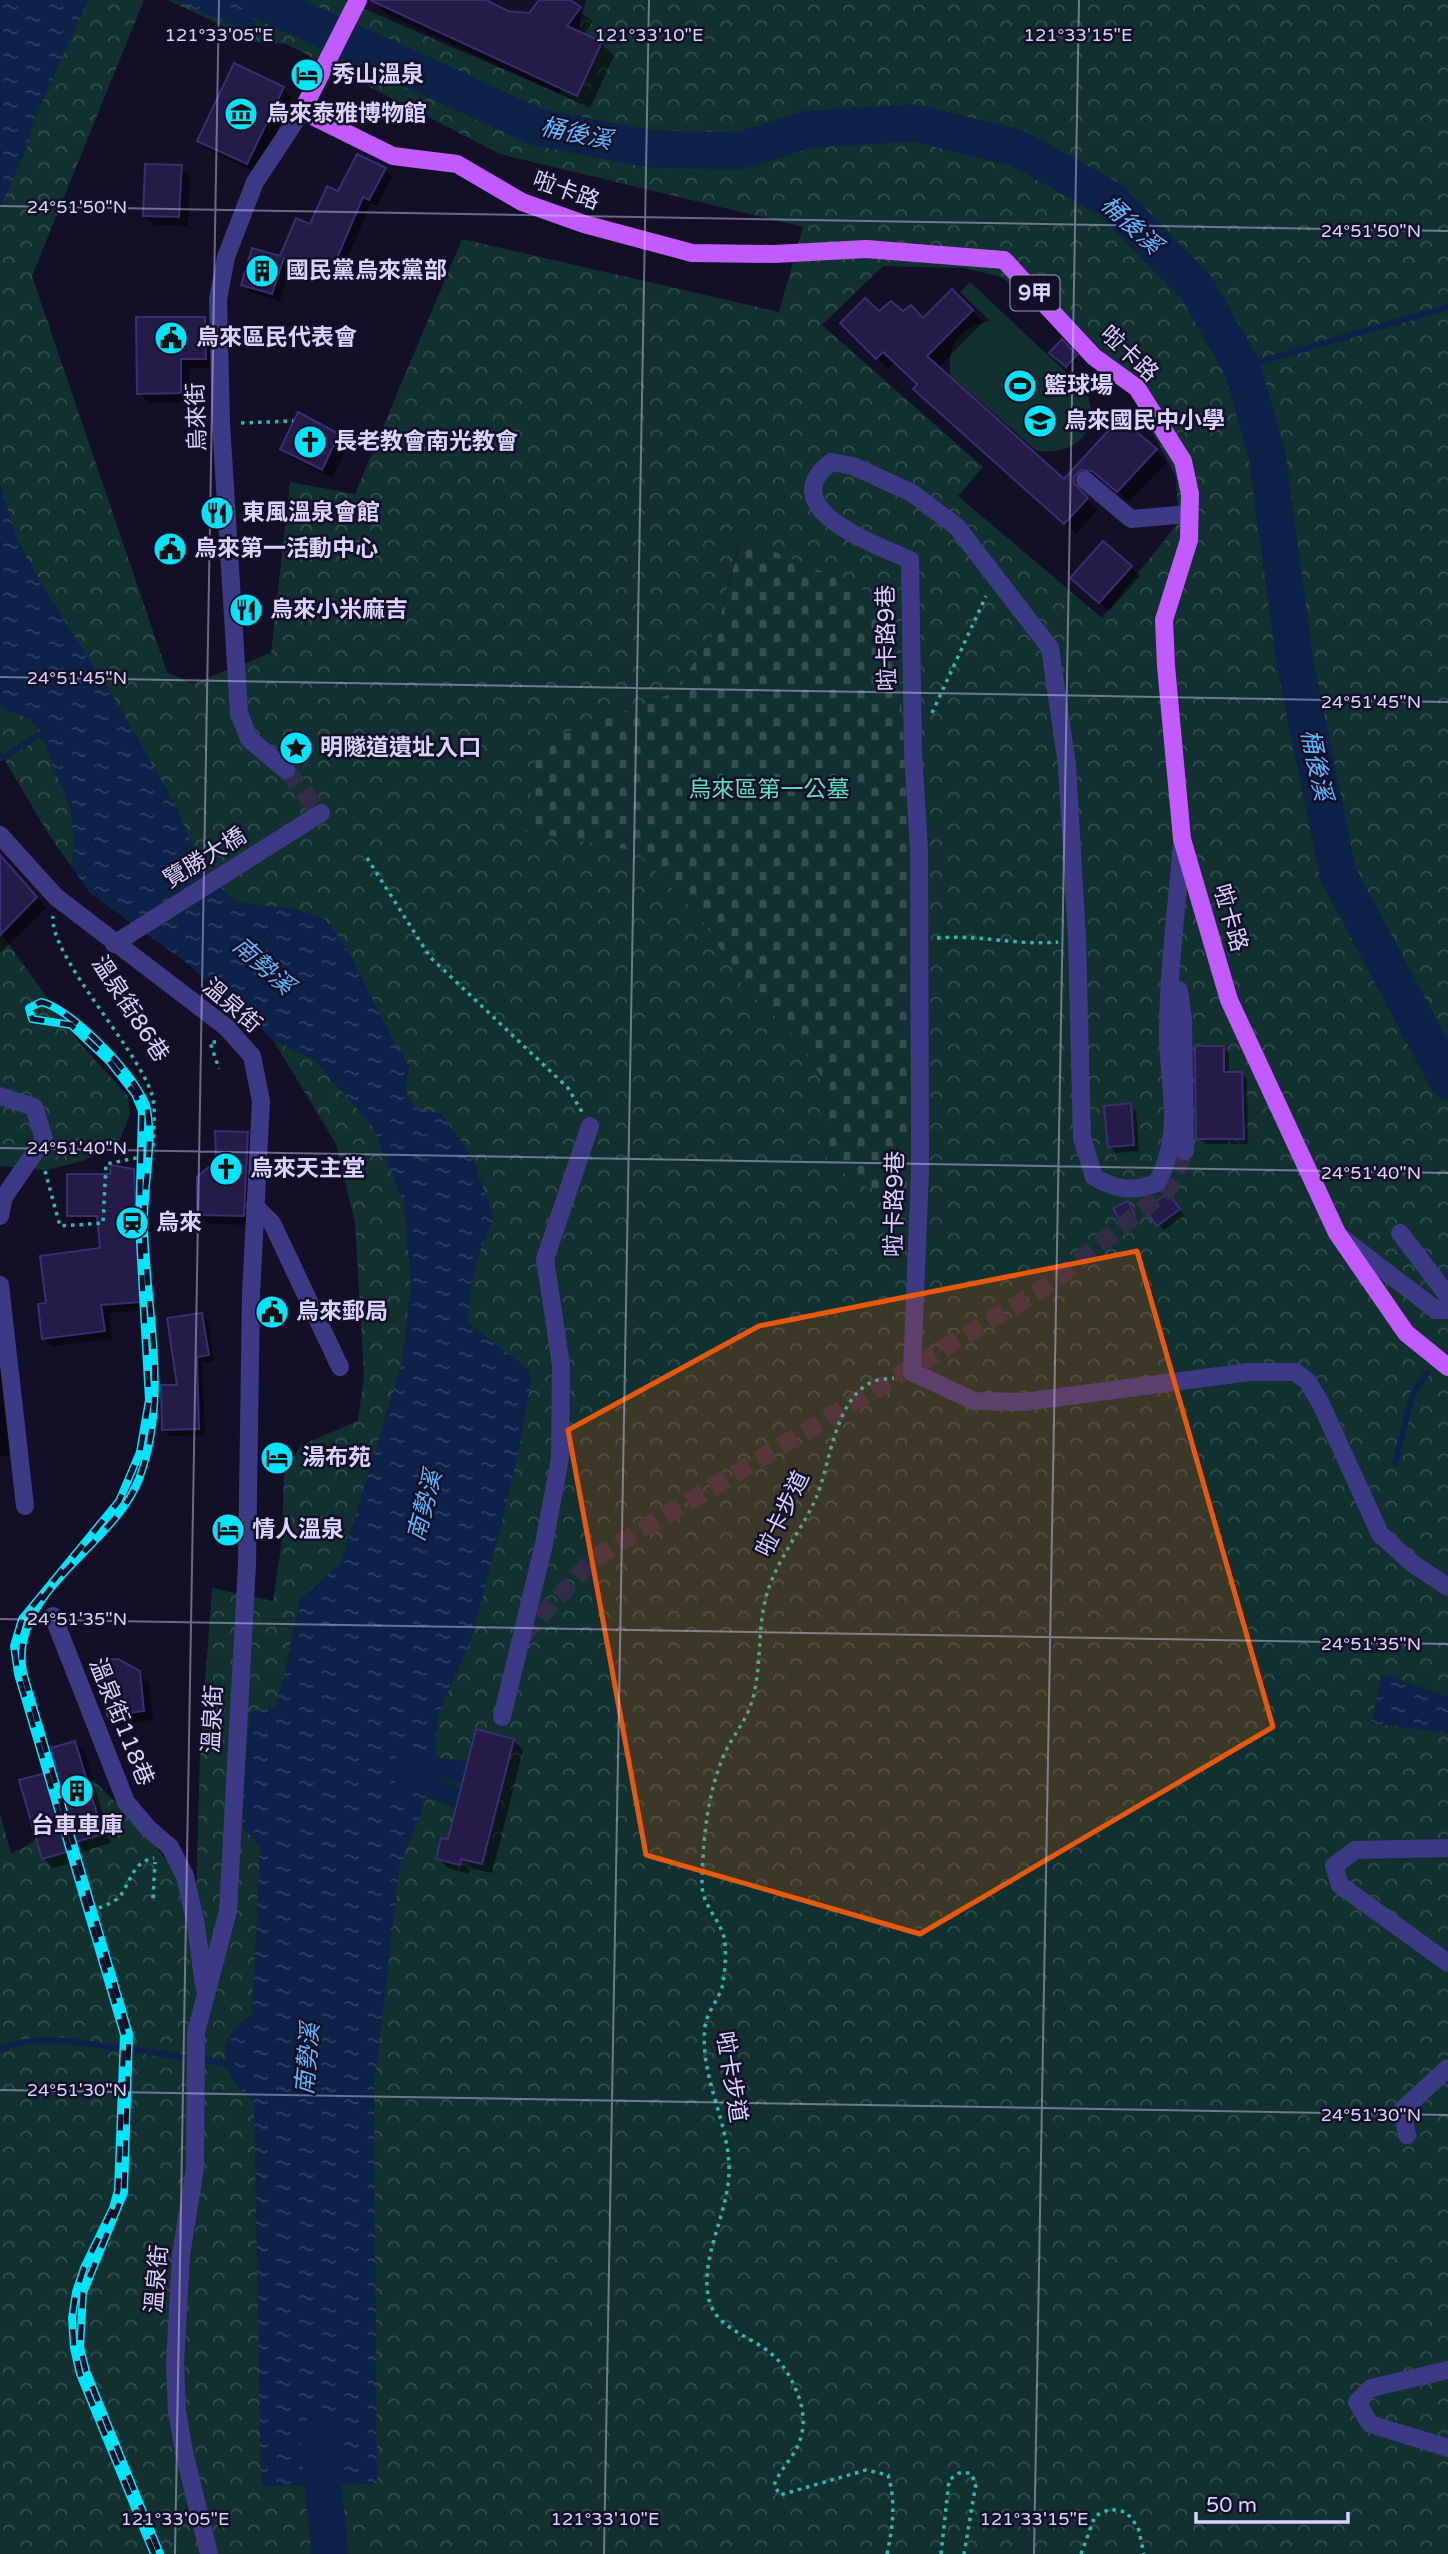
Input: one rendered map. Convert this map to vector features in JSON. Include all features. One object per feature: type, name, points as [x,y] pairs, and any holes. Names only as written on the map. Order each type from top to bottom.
[{"type":"main road","name":"烏來街","points":[[302,111],[358,0]]},
{"type":"main road","name":"啦卡路","points":[[302,111],[393,156],[457,164],[522,202],[584,225],[692,253],[774,254],[866,249],[1004,260],[1094,358],[1137,388],[1183,461],[1189,494],[1189,540],[1164,620],[1182,839],[1229,1000],[1336,1233],[1406,1333],[1448,1367]]},
{"type":"street","name":"烏來街","points":[[286,770],[248,739],[239,713],[221,423],[218,299],[226,257],[256,182],[302,111]]},
{"type":"street","name":"啦卡路9巷","points":[[912,1372],[920,1195],[920,942],[910,560],[828,521],[817,506],[813,490],[820,470],[831,462],[853,466],[912,493],[957,527],[1050,648],[1067,765],[1077,939],[1082,1138],[1094,1177],[1111,1186],[1135,1191],[1157,1183],[1170,1158],[1174,1116],[1168,1036],[1182,839]]},
{"type":"street","points":[[1085,480],[1131,519],[1189,514]]},
{"type":"street","name":"覽勝大橋","points":[[114,944],[321,813]]},
{"type":"street","name":"溫泉街","points":[[0,835],[56,897],[114,944],[226,1027],[252,1056],[261,1101],[255,1206],[247,1564],[228,1911],[196,2032],[195,2168],[181,2255],[175,2364],[177,2411],[184,2452],[209,2554]]},
{"type":"street","points":[[1173,956],[1183,1019],[1185,1151]]},
{"type":"street","points":[[0,1096],[34,1107],[44,1139],[4,1197],[0,1216]]},
{"type":"street","points":[[502,1717],[544,1544],[560,1458],[561,1365],[545,1259],[590,1126]]},
{"type":"street","points":[[255,1206],[272,1223],[340,1367]]},
{"type":"street","points":[[1336,1233],[1436,1310],[1448,1310]]},
{"type":"street","points":[[1400,1233],[1448,1296]]},
{"type":"street","points":[[0,1284],[25,1506]]},
{"type":"street","points":[[912,1372],[974,1401],[1023,1402],[1249,1372],[1295,1372],[1307,1381],[1320,1402],[1380,1534],[1413,1564],[1448,1587]]},
{"type":"street","name":"溫泉街118巷","points":[[53,1616],[126,1802],[148,1828],[170,1847],[185,1876],[196,1925],[205,1993]]},
{"type":"street","points":[[1448,1849],[1356,1850],[1334,1866],[1340,1885],[1448,1963]]},
{"type":"street","points":[[1407,2135],[1402,2110],[1448,2068]]},
{"type":"street","points":[[1448,2370],[1371,2388],[1357,2402],[1370,2424],[1448,2448]]},
{"type":"path","points":[[221,423],[293,421]]},
{"type":"path","points":[[931,715],[995,575]]},
{"type":"path","points":[[367,858],[430,957],[568,1088],[590,1126]]},
{"type":"path","name":"溫泉街86巷","points":[[38,1147],[60,1226],[103,1223],[106,1164],[141,1157],[153,1150],[153,1095],[139,1063],[89,994],[55,935],[53,921],[56,897]]},
{"type":"path","points":[[920,942],[963,937],[1035,944],[1077,939]]},
{"type":"path","name":"啦卡步道","points":[[887,2554],[893,2525],[893,2493],[888,2475],[866,2470],[780,2495],[774,2485],[802,2436],[803,2409],[792,2379],[776,2358],[754,2342],[728,2329],[713,2314],[707,2289],[709,2264],[729,2172],[720,2112],[711,2090],[705,2024],[722,1988],[725,1947],[724,1934],[706,1904],[702,1885],[708,1812],[716,1773],[726,1750],[744,1723],[753,1698],[761,1625],[776,1569],[816,1497],[834,1433],[854,1399],[870,1383],[912,1372]]},
{"type":"path","points":[[99,1908],[122,1894],[134,1870],[146,1859],[156,1857],[152,1898]]},
{"type":"path","points":[[941,2554],[949,2480],[959,2473],[970,2473],[976,2483],[964,2554]]},
{"type":"path","points":[[1081,2554],[1095,2516],[1110,2510],[1126,2512],[1138,2527],[1144,2554]]},
{"type":"highlighted area","points":[[1137,1251],[1273,1727],[920,1934],[646,1855],[568,1430],[759,1326]]},
{"type":"green space","points":[[0,0],[144,0],[32,276],[167,672],[192,684],[271,653],[290,482],[355,494],[462,239],[779,312],[803,227],[500,154],[286,44],[257,42],[168,0],[344,0],[560,94],[586,0],[1448,0],[1448,2554],[0,2554],[0,1813],[11,1854],[36,1839],[56,1821],[89,1776],[147,1837],[172,1868],[196,1905],[200,1752],[212,1588],[273,1601],[282,1540],[284,1473],[301,1445],[358,1421],[364,1376],[355,1223],[336,1144],[273,1040],[183,960],[91,894],[49,835],[0,752]],"holes":[[[883,266],[963,268],[1002,277],[1133,395],[1176,477],[1179,522],[1102,618],[958,496],[983,467],[822,325]],[[740,539],[867,1187],[827,1162],[825,1082],[788,1028],[743,986],[702,919],[538,744],[673,693],[717,629]]]},
{"type":"green space","points":[[970,282],[1086,391],[1091,418],[1082,438],[1074,444],[1064,449],[1037,451],[950,375],[951,354],[958,339],[971,328],[990,321],[960,292]]},
{"type":"green space","name":"烏來區第一公墓","points":[[741,538],[854,585],[891,605],[905,754],[908,829],[910,979],[907,1204],[867,1187],[827,1162],[825,1082],[788,1028],[743,986],[702,919],[636,851],[525,831],[538,744],[673,693],[717,629]]},
{"type":"green space","points":[[0,932],[81,1045],[128,1096],[130,1114],[120,1140],[83,1161],[45,1170],[0,1166]]},
{"type":"water","points":[[0,0],[88,0],[32,125],[26,150],[0,208]]},
{"type":"water","points":[[175,0],[258,0],[255,36]]},
{"type":"water","points":[[0,484],[17,538],[50,598],[121,709],[176,806],[202,869],[236,902],[295,909],[325,919],[345,945],[391,1036],[410,1067],[406,1086],[412,1103],[424,1111],[441,1113],[472,1156],[494,1218],[475,1269],[468,1323],[529,1370],[531,1381],[521,1440],[502,1523],[471,1640],[439,1713],[432,1784],[400,1865],[374,2087],[377,2484],[261,2486],[254,2102],[228,2069],[225,2046],[230,2035],[252,2015],[260,1846],[243,1828],[242,1808],[250,1712],[274,1707],[283,1681],[300,1599],[341,1562],[401,1366],[411,1287],[404,1204],[373,1127],[314,1060],[273,1040],[183,960],[91,894],[71,866],[74,850],[71,812],[41,735],[31,719],[3,709],[0,703]]},
{"type":"water","points":[[1382,1674],[1448,1697],[1448,1733],[1371,1723]]},
{"type":"building","points":[[370,0],[486,0],[508,11],[529,13],[539,0],[570,0],[581,7],[567,26],[602,42],[577,96]]},
{"type":"building","name":"烏來泰雅博物館","points":[[234,63],[284,87],[247,164],[197,141]]},
{"type":"building","points":[[357,154],[386,168],[369,200],[363,197],[329,277],[284,258],[272,294],[241,285],[252,248],[280,256],[296,218],[310,224],[327,186],[338,191]]},
{"type":"building","points":[[145,164],[182,165],[179,217],[143,216]]},
{"type":"building","points":[[952,289],[973,310],[927,356],[1064,479],[1120,418],[1157,449],[1117,492],[1092,471],[1081,470],[1074,477],[1074,483],[1088,498],[1064,524],[913,389],[917,384],[883,352],[876,359],[840,323],[865,298],[879,311],[891,301],[903,311],[911,305],[923,318]]},
{"type":"building","name":"烏來區民代表會","points":[[136,317],[205,317],[206,359],[181,359],[181,393],[137,394]]},
{"type":"building","points":[[1062,339],[1077,355],[1066,367],[1049,353]]},
{"type":"building","name":"長老教會南光教會","points":[[298,412],[339,434],[322,470],[280,449]]},
{"type":"building","points":[[1103,541],[1132,566],[1099,603],[1070,578]]},
{"type":"building","points":[[0,855],[37,897],[0,935]]},
{"type":"building","points":[[1195,1046],[1224,1046],[1224,1072],[1242,1072],[1244,1139],[1196,1139]]},
{"type":"building","points":[[1131,1103],[1134,1145],[1108,1147],[1104,1106]]},
{"type":"building","name":"烏來天主堂","points":[[215,1131],[248,1132],[244,1216],[197,1215],[197,1177],[216,1161]]},
{"type":"building","points":[[111,1165],[134,1169],[141,1302],[101,1305],[105,1331],[42,1339],[38,1304],[46,1303],[40,1256],[100,1248],[97,1216],[67,1216],[67,1174],[110,1174]]},
{"type":"building","points":[[1168,1193],[1180,1209],[1157,1226],[1145,1209]]},
{"type":"building","points":[[1128,1201],[1135,1216],[1121,1223],[1113,1208]]},
{"type":"building","points":[[202,1313],[209,1355],[197,1357],[199,1429],[162,1430],[161,1385],[177,1385],[167,1318]]},
{"type":"building","points":[[118,1659],[140,1671],[144,1711],[107,1716],[98,1660]]},
{"type":"building","points":[[476,1729],[514,1739],[482,1864],[461,1859],[460,1865],[436,1859],[441,1838],[448,1839]]},
{"type":"building","points":[[75,1741],[103,1834],[64,1845],[66,1852],[42,1859],[19,1780],[57,1770],[51,1748]]},
{"type":"waterway","name":"桶後溪","points":[[259,0],[537,127],[650,149],[739,151],[809,129],[914,123],[1017,148],[1111,200],[1196,287],[1242,367],[1267,455],[1295,663],[1338,874],[1448,1081]]},
{"type":"waterway","points":[[1242,367],[1448,307]]},
{"type":"waterway","points":[[0,759],[46,731]]},
{"type":"waterway","points":[[1395,1463],[1412,1396],[1427,1373]]},
{"type":"waterway","points":[[405,1764],[487,1775]]},
{"type":"waterway","points":[[404,1777],[477,1805]]},
{"type":"waterway","points":[[0,2049],[43,2040],[72,2041],[116,2048]]},
{"type":"waterway","points":[[137,2050],[183,2057]]},
{"type":"waterway","points":[[205,2060],[231,2064]]},
{"type":"waterway","name":"南勢溪","points":[[318,2435],[330,2554]]},
{"type":"tunnel","points":[[286,770],[321,813]]},
{"type":"tunnel","points":[[522,1637],[593,1559],[1046,1287],[1167,1190],[1185,1151]]},
{"type":"railway","points":[[154,2554],[80,2374],[74,2348],[72,2318],[76,2292],[84,2268],[113,2208],[118,2190],[124,2035],[18,1674],[14,1646],[22,1619],[119,1501],[140,1452],[149,1400],[139,1225],[142,1111],[135,1094],[109,1061],[71,1025],[32,1019],[29,1008],[41,1002],[69,1017],[103,1046],[142,1096],[149,1123],[144,1226],[155,1385],[148,1448],[139,1479],[126,1504],[46,1594],[31,1618],[23,1644],[23,1672],[129,2034],[124,2192],[83,2293],[80,2347],[86,2371],[160,2554]]},
{"type":"place","name":"秀山溫泉","points":[[307,75]]},
{"type":"place","name":"烏來泰雅博物館","points":[[241,114]]},
{"type":"place","name":"國民黨烏來黨部","points":[[262,271]]},
{"type":"place","name":"烏來區民代表會","points":[[171,338]]},
{"type":"place","name":"籃球場","points":[[1020,386]]},
{"type":"place","name":"烏來國民中小學","points":[[1040,421]]},
{"type":"place","name":"長老教會南光教會","points":[[310,442]]},
{"type":"place","name":"東風溫泉會館","points":[[217,513]]},
{"type":"place","name":"烏來第一活動中心","points":[[170,549]]},
{"type":"place","name":"烏來小米麻吉","points":[[246,610]]},
{"type":"place","name":"明隧道遺址入口","points":[[296,748]]},
{"type":"place","name":"烏來天主堂","points":[[226,1169]]},
{"type":"place","name":"烏來","points":[[132,1223]]},
{"type":"place","name":"烏來郵局","points":[[272,1312]]},
{"type":"place","name":"湯布苑","points":[[277,1458]]},
{"type":"place","name":"情人溫泉","points":[[228,1530]]},
{"type":"place","name":"台車車庫","points":[[77,1791]]}]
